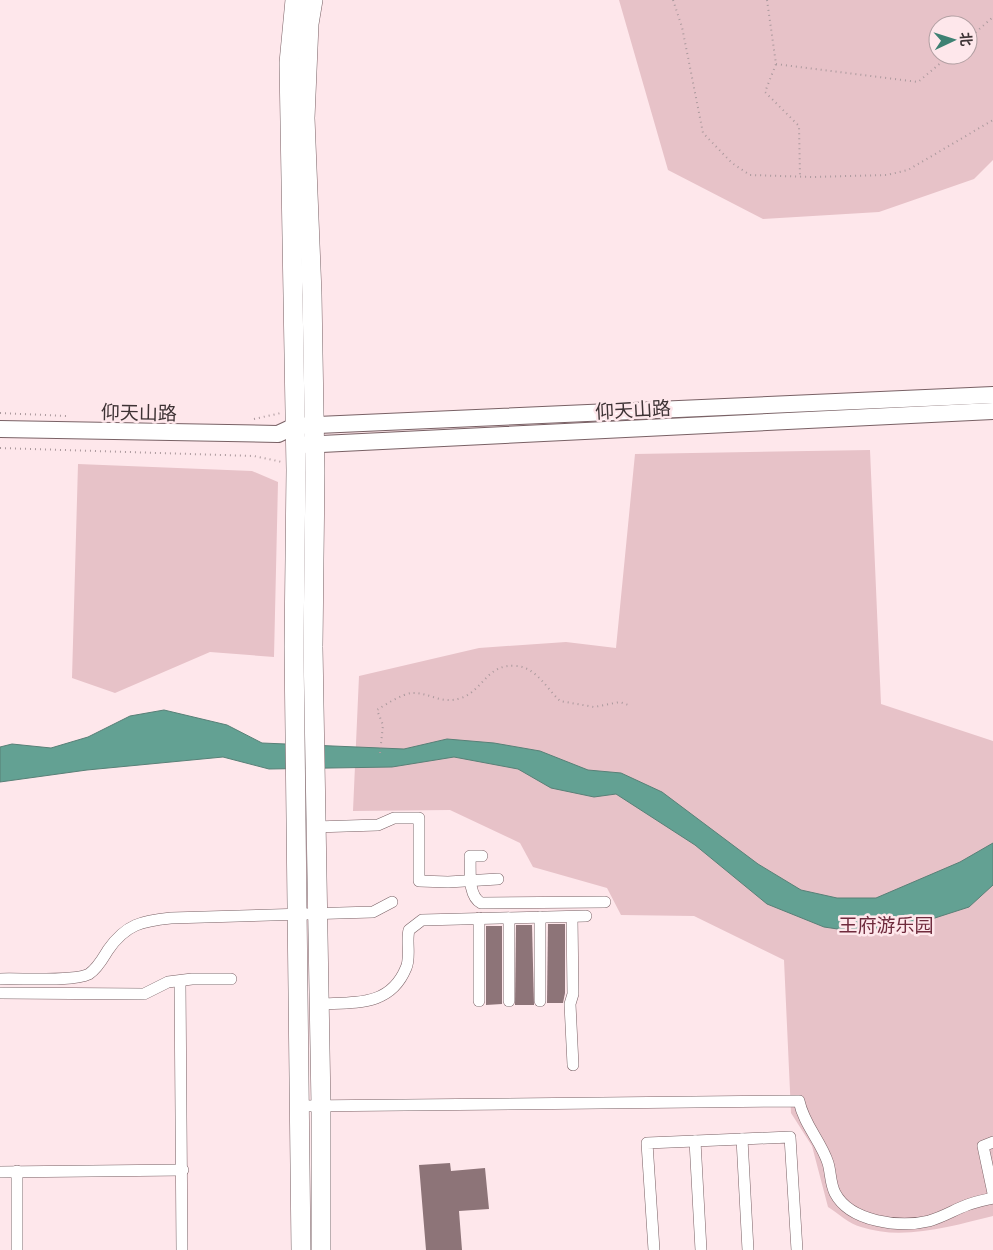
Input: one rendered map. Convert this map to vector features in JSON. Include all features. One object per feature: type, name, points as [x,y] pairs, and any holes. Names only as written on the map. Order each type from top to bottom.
[{"type":"main road","points":[[295,0],[289,63],[296,470],[294,647],[301,1106],[301,1250]]},
{"type":"main road","points":[[314,0],[309,24],[304,118],[312,294],[314,426],[313,647],[321,1106],[321,1250]]},
{"type":"main road","name":"仰天山路","points":[[0,429],[278,434],[295,426],[993,395]]},
{"type":"main road","name":"仰天山路","points":[[295,446],[993,411]]},
{"type":"main road","points":[[278,434],[295,446]]},
{"type":"street","points":[[315,822],[378,825],[394,818],[419,818],[419,881],[498,879]]},
{"type":"street","points":[[482,856],[470,856],[476,900],[481,903],[604,902]]},
{"type":"street","points":[[0,979],[70,978],[88,974],[97,966],[111,946],[135,924],[141,921],[171,918],[374,912],[392,902]]},
{"type":"street","points":[[319,1004],[368,1001],[392,990],[407,967],[409,930],[422,920],[586,916]]},
{"type":"street","points":[[540,917],[540,1001]]},
{"type":"street","points":[[572,917],[573,994],[570,1004],[573,1065]]},
{"type":"street","points":[[479,918],[479,1001]]},
{"type":"street","points":[[508,918],[509,1001]]},
{"type":"street","points":[[0,993],[144,994],[168,982],[231,980]]},
{"type":"street","points":[[180,981],[183,1170],[182,1250]]},
{"type":"street","points":[[301,1106],[799,1101],[802,1117],[828,1163],[830,1180],[836,1195],[847,1206],[863,1216],[881,1221],[926,1222],[947,1216],[967,1205],[993,1198]]},
{"type":"street","points":[[654,1250],[647,1143],[790,1136],[796,1250]]},
{"type":"street","points":[[742,1139],[748,1250]]},
{"type":"street","points":[[695,1142],[701,1250]]},
{"type":"street","points":[[993,1142],[983,1146],[993,1193]]},
{"type":"street","points":[[0,1172],[183,1170]]},
{"type":"street","points":[[17,1172],[17,1250]]},
{"type":"path","points":[[673,0],[682,27],[703,133],[732,163],[750,175],[887,175],[908,170],[993,120]]},
{"type":"path","points":[[767,0],[776,64],[765,92],[799,126],[800,176]]},
{"type":"path","points":[[978,30],[992,18]]},
{"type":"path","points":[[776,64],[918,82],[938,65]]},
{"type":"path","points":[[0,448],[254,456],[280,461],[296,470]]},
{"type":"path","points":[[380,753],[383,725],[378,710],[411,693],[443,700],[464,698],[499,667],[516,666],[529,670],[550,688],[560,701],[594,707],[620,702],[631,706]]},
{"type":"green space","points":[[619,0],[993,0],[993,160],[974,179],[879,212],[763,219],[668,170]]},
{"type":"green space","name":"王府游乐园","points":[[870,450],[881,704],[993,741],[993,1216],[944,1228],[894,1233],[857,1226],[828,1207],[812,1146],[791,1113],[784,960],[694,916],[621,915],[607,888],[533,867],[520,843],[450,810],[353,811],[359,676],[479,648],[566,642],[616,648],[635,454]]},
{"type":"green space","points":[[78,464],[252,471],[278,482],[274,657],[210,652],[115,693],[72,678]]},
{"type":"shaded area","points":[[164,710],[227,725],[262,743],[404,749],[447,739],[494,743],[540,751],[588,770],[621,773],[662,792],[758,864],[801,890],[837,898],[876,898],[960,862],[993,843],[993,885],[969,907],[907,927],[858,932],[824,927],[767,904],[695,845],[616,794],[594,797],[551,788],[518,769],[454,757],[392,767],[269,769],[223,757],[87,770],[0,782],[0,747],[12,744],[51,748],[88,737],[130,716]]},
{"type":"building","points":[[548,924],[565,924],[565,993],[563,1003],[547,1003]]},
{"type":"building","points":[[516,925],[532,925],[534,1005],[515,1005]]},
{"type":"building","points":[[486,926],[502,926],[502,1004],[486,1005]]},
{"type":"building","points":[[450,1163],[451,1171],[485,1168],[489,1209],[459,1211],[462,1250],[426,1250],[419,1165]]}]
